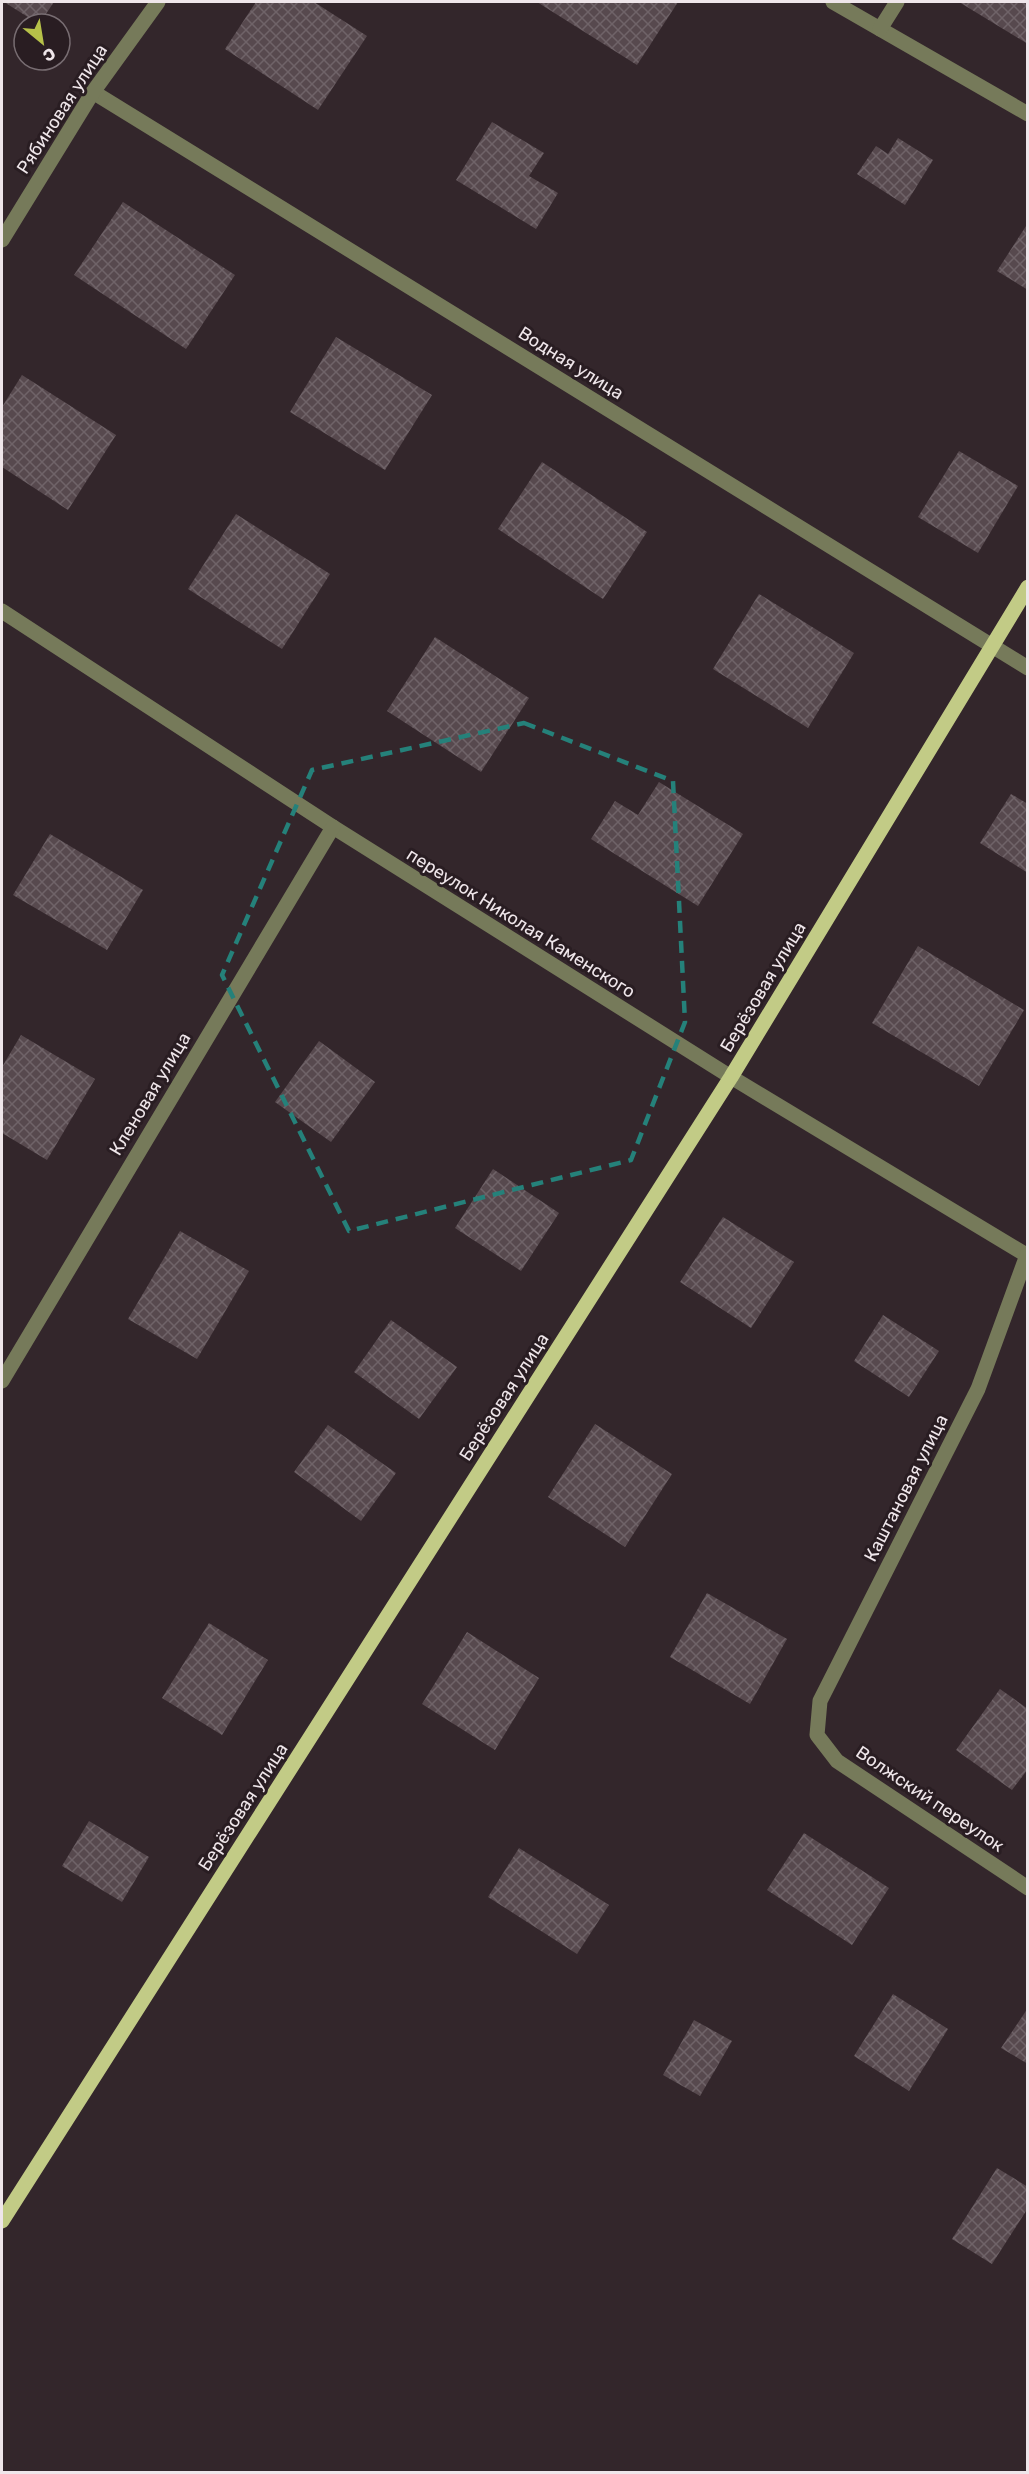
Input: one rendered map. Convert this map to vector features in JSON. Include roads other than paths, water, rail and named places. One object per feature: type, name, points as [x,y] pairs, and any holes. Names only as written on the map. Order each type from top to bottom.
[{"type":"main road","name":"Берёзовая улица","points":[[2,2221],[731,1077],[1028,587]]},
{"type":"street","name":"Рябиновая улица","points":[[2,240],[93,92],[158,2]]},
{"type":"street","points":[[833,2],[1028,114]]},
{"type":"street","points":[[880,29],[897,2]]},
{"type":"street","name":"Водная улица","points":[[93,92],[1028,668]]},
{"type":"street","name":"переулок Николая Каменского","points":[[2,611],[333,827],[731,1077],[1027,1255]]},
{"type":"street","name":"Кленовая улица","points":[[2,1381],[333,827]]},
{"type":"street","name":"Каштановая улица","points":[[817,1735],[820,1701],[978,1389],[1027,1255]]},
{"type":"street","name":"Волжский переулок","points":[[817,1735],[837,1761],[1028,1888]]}]
